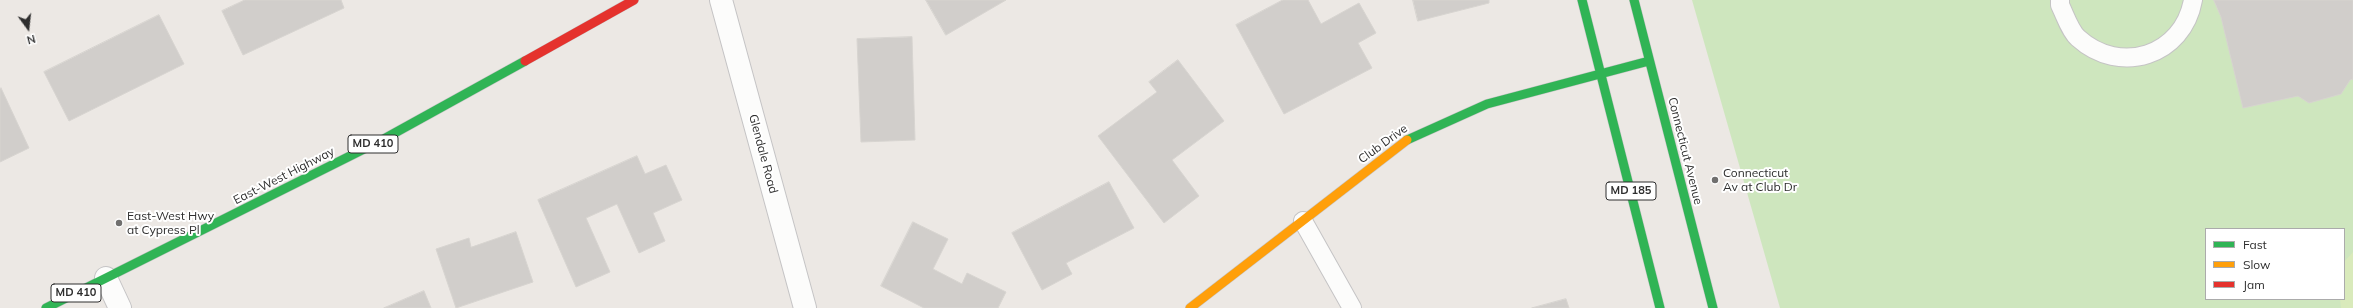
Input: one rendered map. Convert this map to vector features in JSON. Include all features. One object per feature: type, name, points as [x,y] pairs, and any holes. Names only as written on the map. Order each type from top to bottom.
[{"type":"main road","name":"East-West Highway","points":[[46,308],[382,140],[634,0]]},
{"type":"main road","name":"MD 185","points":[[1582,0],[1660,308]]},
{"type":"main road","name":"Connecticut Avenue","points":[[1634,0],[1713,308]]},
{"type":"main road","name":"Club Drive","points":[[1190,308],[1410,138],[1487,104],[1649,61]]},
{"type":"street","name":"Glendale Road","points":[[720,0],[805,308]]},
{"type":"street","points":[[106,278],[120,308]]},
{"type":"lane","points":[[2060,0],[2060,5],[2076,37],[2095,51],[2129,59],[2152,54],[2177,36],[2190,16],[2193,0]]},
{"type":"lane","points":[[1303,221],[1352,308]]},
{"type":"green space","points":[[1692,0],[2353,0],[2353,308],[1780,308]]},
{"type":"green space","points":[[2353,252],[2353,308],[2341,308],[2340,300],[2345,300],[2345,261]]},
{"type":"building","points":[[245,0],[341,0],[344,8],[243,55],[222,11]]},
{"type":"building","points":[[926,0],[1006,0],[946,35]]},
{"type":"building","points":[[1283,0],[1308,0],[1321,24],[1359,3],[1376,33],[1358,43],[1372,68],[1284,114],[1236,25]]},
{"type":"building","points":[[1413,0],[1489,0],[1489,3],[1418,21]]},
{"type":"building","points":[[2214,0],[2353,0],[2353,79],[2350,80],[2341,94],[2309,103],[2298,96],[2243,108],[2221,17]]},
{"type":"building","points":[[159,15],[184,64],[69,121],[44,72]]},
{"type":"building","points":[[912,37],[915,140],[861,142],[857,39]]},
{"type":"building","points":[[1178,60],[1224,121],[1172,160],[1199,196],[1164,223],[1098,136],[1157,92],[1149,82]]},
{"type":"building","points":[[1,88],[29,148],[0,162],[0,89]]},
{"type":"building","points":[[637,156],[645,174],[666,165],[682,200],[653,213],[665,241],[639,253],[617,204],[586,218],[610,272],[576,287],[538,200]]},
{"type":"building","points":[[1109,182],[1134,228],[1066,263],[1072,274],[1042,290],[1012,233]]},
{"type":"building","points":[[913,222],[948,239],[933,269],[962,284],[967,273],[1006,292],[998,308],[924,308],[881,286]]},
{"type":"building","points":[[516,232],[533,282],[456,308],[436,249],[469,238],[471,247]]},
{"type":"building","points":[[424,291],[431,308],[384,308]]},
{"type":"building","points":[[1566,299],[1569,308],[1532,308]]},
{"type":"traffic: fast","points":[[1582,0],[1660,308]]},
{"type":"traffic: fast","points":[[1634,0],[1713,308]]},
{"type":"traffic: fast","points":[[46,308],[382,140],[525,61]]},
{"type":"traffic: fast","points":[[1407,140],[1487,104],[1649,61]]},
{"type":"traffic: slow","points":[[1190,308],[1407,140]]},
{"type":"traffic: jam","points":[[525,61],[634,0]]},
{"type":"place","name":"Connecticut Av at Club Dr","points":[[1715,180]]},
{"type":"place","name":"East-West Hwy at Cypress Pl","points":[[119,223]]}]
